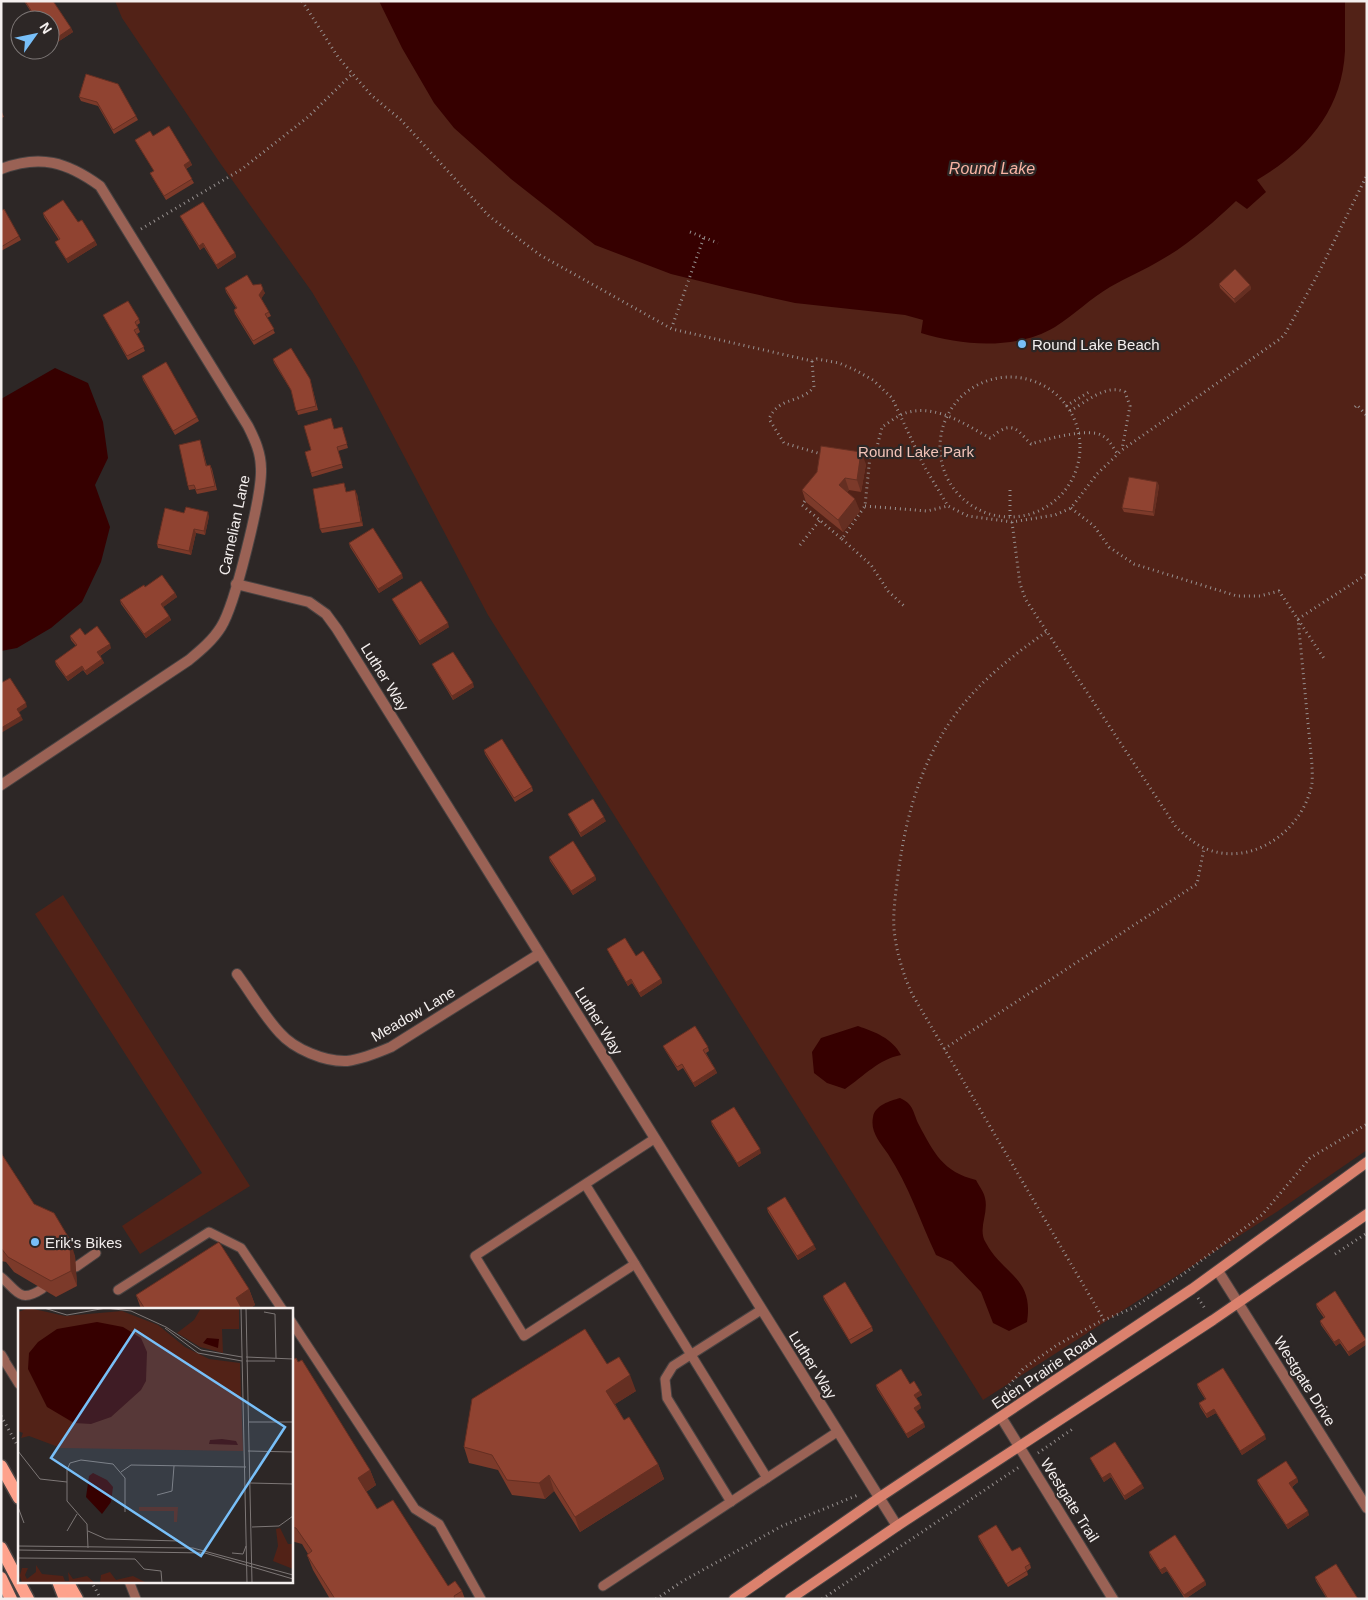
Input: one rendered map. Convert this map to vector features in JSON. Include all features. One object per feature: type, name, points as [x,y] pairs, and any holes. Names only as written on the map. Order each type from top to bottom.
[{"type":"main road","name":"Eden Prairie Road","points":[[734,1599],[880,1497],[1192,1289],[1367,1162]]},
{"type":"main road","points":[[790,1599],[897,1526],[1213,1320],[1367,1214]]},
{"type":"main road","points":[[1,1466],[18,1496]]},
{"type":"main road","points":[[1,1548],[18,1580]]},
{"type":"main road","points":[[1,1578],[11,1599]]},
{"type":"main road","points":[[19,1582],[28,1599]]},
{"type":"main road","points":[[58,1582],[65,1599]]},
{"type":"main road","points":[[68,1582],[77,1599]]},
{"type":"street","name":"Carnelian Lane","points":[[1,169],[36,160],[59,163],[81,172],[100,186],[132,234],[248,426],[258,446],[261,468],[260,491],[231,607],[221,627],[207,645],[189,660],[1,785]]},
{"type":"street","name":"Luther Way","points":[[236,584],[309,602],[326,614],[897,1526]]},
{"type":"street","name":"Meadow Lane","points":[[236,974],[280,1034],[300,1048],[322,1057],[345,1061],[368,1056],[391,1047],[539,954]]},
{"type":"street","name":"Westgate Drive","points":[[1218,1271],[1367,1508]]},
{"type":"street","name":"Westgate Trail","points":[[1001,1417],[1113,1599]]},
{"type":"lane","points":[[635,1264],[524,1336],[475,1256],[654,1138]]},
{"type":"lane","points":[[585,1184],[767,1478]]},
{"type":"lane","points":[[118,1290],[209,1232],[241,1248],[281,1308]]},
{"type":"lane","points":[[76,1267],[96,1253]]},
{"type":"lane","points":[[1,1277],[12,1290],[20,1295],[31,1296],[42,1289]]},
{"type":"lane","points":[[731,1502],[667,1398],[665,1379],[673,1366],[761,1310]]},
{"type":"lane","points":[[292,1323],[415,1508],[439,1524],[481,1599]]},
{"type":"lane","points":[[3,1357],[18,1382]]},
{"type":"lane","points":[[603,1586],[837,1432]]},
{"type":"lane","points":[[129,1582],[136,1599]]},
{"type":"path","points":[[302,1],[338,57],[352,74],[371,94],[401,120],[489,216],[540,255],[672,330],[812,361],[817,359],[839,363],[874,380],[892,398],[924,466],[948,506],[968,516],[1012,522],[1055,515],[1071,508],[1097,474],[1122,450],[1274,344],[1285,334],[1318,274],[1367,175]]},
{"type":"path","points":[[132,234],[242,169],[308,117],[352,74]]},
{"type":"path","points":[[690,232],[718,243]]},
{"type":"path","points":[[673,324],[704,238]]},
{"type":"path","points":[[812,361],[814,388],[807,396],[785,402],[773,409],[769,419],[784,443],[821,454]]},
{"type":"path","points":[[1008,378],[1039,384],[1049,389],[1066,406],[1079,433],[1078,464],[1067,488],[1055,501],[1041,510],[1027,515],[1010,517],[990,514],[973,507],[951,485],[941,456],[942,435],[948,416],[954,406],[969,391],[987,381],[1008,378]]},
{"type":"path","points":[[1070,411],[1110,389],[1126,392],[1130,406],[1122,450]]},
{"type":"path","points":[[1066,406],[1089,392]]},
{"type":"path","points":[[1355,407],[1357,405],[1367,416]]},
{"type":"path","points":[[842,539],[865,506],[870,456],[876,451],[882,427],[901,415],[918,410],[948,416],[990,438],[1004,428],[1014,428],[1023,434],[1031,444],[1079,433],[1092,432],[1103,435],[1118,454]]},
{"type":"path","points":[[870,456],[822,450],[817,484],[802,505],[870,565],[888,591],[904,606]]},
{"type":"path","points":[[1010,490],[1010,517]]},
{"type":"path","points":[[865,506],[927,511],[948,506]]},
{"type":"path","points":[[1071,508],[1094,526],[1109,547],[1134,564],[1237,596],[1260,596],[1279,591],[1325,660]]},
{"type":"path","points":[[800,545],[820,520]]},
{"type":"path","points":[[1012,522],[1020,584],[1026,600],[1176,827],[1190,840],[1204,848],[1220,853],[1238,854],[1267,846],[1296,822],[1307,800],[1312,786],[1312,764],[1298,619]]},
{"type":"path","points":[[1298,619],[1367,574]]},
{"type":"path","points":[[1046,632],[1006,661],[961,707],[945,729],[920,779],[910,812],[900,860],[894,929],[902,972],[912,994],[1104,1320]]},
{"type":"path","points":[[944,1049],[1197,884],[1204,848]]},
{"type":"path","points":[[989,1409],[1023,1369],[1056,1345],[1104,1320],[1133,1308],[1182,1275],[1262,1215],[1310,1158],[1367,1124]]},
{"type":"path","points":[[1334,1255],[1367,1234]]},
{"type":"path","points":[[1182,1275],[1213,1320]]},
{"type":"path","points":[[1,1416],[18,1446]]},
{"type":"path","points":[[822,1599],[1080,1424]]},
{"type":"path","points":[[656,1599],[683,1581],[782,1526],[856,1496],[872,1486]]},
{"type":"path","points":[[92,1582],[101,1599]]},
{"type":"green space","name":"Round Lake Park","points":[[115,1],[1367,1],[1367,1150],[1278,1211],[983,1400],[488,615],[357,367],[312,292],[220,163],[122,18]]},
{"type":"green space","points":[[63,895],[250,1186],[140,1254],[122,1226],[202,1173],[35,914]]},
{"type":"water","name":"Round Lake","points":[[379,1],[1345,1],[1345,51],[1337,92],[1329,111],[1306,142],[1275,169],[1257,180],[1266,192],[1247,209],[1236,201],[1210,225],[1181,247],[1155,264],[1110,287],[1055,327],[1024,339],[989,344],[954,341],[921,333],[923,320],[905,315],[795,303],[671,274],[595,245],[511,179],[454,128],[434,103],[402,48]]},
{"type":"water","points":[[55,368],[88,383],[103,422],[108,458],[95,485],[110,527],[101,562],[82,602],[51,628],[17,648],[1,651],[1,399]]},
{"type":"water","points":[[858,1026],[877,1033],[888,1040],[901,1055],[879,1064],[845,1089],[827,1083],[814,1073],[812,1052],[821,1038]]},
{"type":"water","points":[[900,1098],[911,1106],[924,1135],[941,1160],[955,1172],[976,1180],[986,1204],[983,1227],[984,1238],[993,1254],[1022,1286],[1028,1307],[1027,1322],[1009,1331],[993,1323],[981,1292],[952,1262],[936,1255],[902,1178],[876,1137],[873,1127],[873,1117],[877,1109]]},
{"type":"building","points":[[25,1],[53,1],[59,10],[31,10]]},
{"type":"building","points":[[60,12],[71,28],[60,36]]},
{"type":"building","points":[[86,74],[118,84],[136,116],[113,130],[97,102],[79,97]]},
{"type":"building","points":[[169,126],[190,161],[184,165],[192,179],[164,196],[150,173],[154,171],[135,140],[150,131],[153,136]]},
{"type":"building","points":[[63,200],[78,222],[82,220],[95,241],[66,259],[55,242],[60,239],[43,213]]},
{"type":"building","points":[[203,202],[235,253],[216,265],[203,243],[199,246],[180,216]]},
{"type":"building","points":[[4,209],[19,236],[1,247],[1,211]]},
{"type":"building","points":[[1235,269],[1250,285],[1234,299],[1219,284]]},
{"type":"building","points":[[247,275],[253,285],[261,284],[263,289],[259,295],[269,312],[265,314],[274,329],[253,341],[234,310],[237,308],[225,288]]},
{"type":"building","points":[[128,301],[139,319],[135,322],[138,328],[134,330],[144,347],[127,356],[103,315]]},
{"type":"building","points":[[291,348],[310,379],[316,406],[296,411],[291,390],[273,359]]},
{"type":"building","points":[[166,362],[197,417],[173,431],[142,376]]},
{"type":"building","points":[[331,418],[334,429],[342,427],[347,444],[337,447],[342,464],[311,473],[305,452],[311,450],[304,426]]},
{"type":"building","points":[[200,440],[206,466],[210,465],[215,486],[196,490],[194,485],[188,486],[179,445]]},
{"type":"building","points":[[821,446],[861,452],[857,480],[845,478],[839,485],[855,499],[838,520],[802,490],[817,472]]},
{"type":"building","points":[[1129,477],[1157,482],[1153,512],[1122,508]]},
{"type":"building","points":[[344,483],[346,492],[355,490],[361,522],[320,529],[313,489]]},
{"type":"building","points":[[186,507],[208,512],[204,531],[194,529],[189,551],[157,544],[165,508],[184,513]]},
{"type":"building","points":[[373,528],[402,574],[378,589],[349,543]]},
{"type":"building","points":[[162,575],[175,593],[161,604],[169,616],[144,634],[120,600],[144,585],[145,587]]},
{"type":"building","points":[[421,581],[448,623],[419,641],[392,599]]},
{"type":"building","points":[[97,626],[110,644],[97,652],[102,659],[85,671],[82,666],[66,677],[55,661],[77,645],[70,636],[80,628],[85,635]]},
{"type":"building","points":[[453,652],[473,683],[452,696],[432,664]]},
{"type":"building","points":[[10,678],[26,703],[17,709],[21,716],[1,728],[1,683]]},
{"type":"building","points":[[502,739],[532,787],[514,798],[484,750]]},
{"type":"building","points":[[593,799],[604,817],[580,833],[568,814]]},
{"type":"building","points":[[573,841],[595,876],[571,891],[549,857]]},
{"type":"building","points":[[625,938],[636,956],[643,951],[661,979],[639,993],[631,979],[626,982],[607,949]]},
{"type":"building","points":[[695,1026],[708,1047],[703,1050],[715,1069],[693,1083],[682,1064],[677,1067],[663,1046]]},
{"type":"building","points":[[734,1107],[760,1149],[737,1163],[711,1121]]},
{"type":"building","name":"Erik's Bikes","points":[[1,1153],[34,1204],[54,1213],[70,1240],[71,1271],[51,1281],[8,1257],[1,1248]]},
{"type":"building","points":[[785,1197],[814,1245],[797,1256],[767,1208]]},
{"type":"building","points":[[219,1242],[249,1289],[236,1298],[241,1308],[144,1308],[136,1295]]},
{"type":"building","points":[[845,1282],[872,1327],[849,1340],[823,1296]]},
{"type":"building","points":[[1335,1291],[1366,1340],[1348,1352],[1339,1339],[1334,1342],[1320,1321],[1325,1317],[1316,1304]]},
{"type":"building","points":[[585,1329],[607,1364],[619,1357],[630,1375],[606,1391],[624,1420],[629,1417],[658,1464],[575,1517],[549,1475],[539,1483],[507,1480],[492,1455],[464,1447],[472,1399]]},
{"type":"building","points":[[296,1358],[298,1362],[302,1360],[370,1470],[358,1478],[377,1509],[393,1500],[448,1586],[455,1581],[462,1591],[454,1596],[455,1599],[335,1599],[307,1555],[312,1551],[296,1528],[292,1527],[292,1360]]},
{"type":"building","points":[[1223,1368],[1265,1435],[1240,1451],[1214,1409],[1206,1414],[1199,1403],[1206,1399],[1197,1384]]},
{"type":"building","points":[[901,1369],[910,1384],[914,1381],[920,1391],[914,1395],[920,1404],[914,1408],[924,1423],[906,1434],[876,1385]]},
{"type":"building","points":[[1115,1442],[1142,1484],[1124,1496],[1110,1473],[1102,1478],[1090,1458]]},
{"type":"building","points":[[1286,1461],[1297,1478],[1289,1483],[1308,1511],[1286,1525],[1257,1480]]},
{"type":"building","points":[[996,1525],[1012,1551],[1020,1547],[1030,1564],[1025,1567],[1027,1571],[1006,1584],[978,1536]]},
{"type":"building","points":[[1175,1535],[1205,1581],[1184,1595],[1165,1567],[1160,1570],[1149,1552]]},
{"type":"building","points":[[1336,1564],[1358,1599],[1328,1599],[1315,1577]]},
{"type":"place","name":"Round Lake Beach","points":[[1022,344]]},
{"type":"place","name":"Erik's Bikes","points":[[35,1242]]}]
